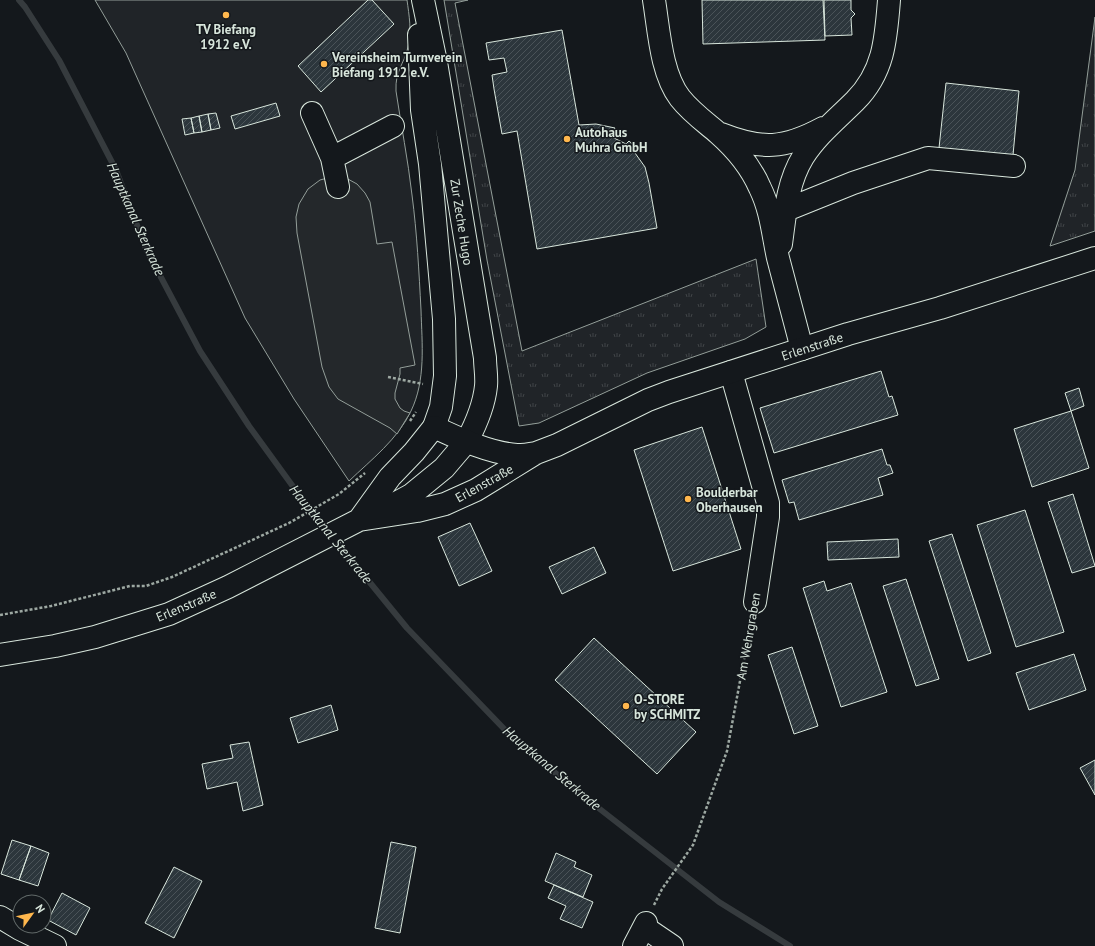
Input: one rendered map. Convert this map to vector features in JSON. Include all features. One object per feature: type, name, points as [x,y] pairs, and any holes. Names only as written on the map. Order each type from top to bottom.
[{"type":"street","name":"Zur Zeche Hugo","points":[[418,0],[422,110],[430,164],[444,319],[445,376],[441,408],[434,428]]},
{"type":"street","name":"Zur Zeche Hugo","points":[[423,0],[436,62],[485,358],[486,385],[476,424],[467,442]]},
{"type":"street","points":[[654,0],[665,65],[672,84],[680,99],[692,112],[718,133],[739,155],[760,187],[771,221],[778,258],[802,349]]},
{"type":"street","points":[[778,258],[786,210],[794,175],[803,157],[815,141],[865,90],[879,66],[887,26],[889,0]]},
{"type":"street","points":[[312,113],[332,158],[338,188]]},
{"type":"street","points":[[718,133],[738,141],[759,145],[779,145],[807,137],[830,124]]},
{"type":"street","points":[[332,158],[393,126]]},
{"type":"street","points":[[786,210],[853,183],[928,158],[1014,166]]},
{"type":"street","name":"Erlenstraße","points":[[359,520],[417,511],[445,504],[476,490],[536,453],[648,400],[669,392],[848,334],[940,308],[1095,258]]},
{"type":"street","name":"Am Wehrgraben","points":[[732,372],[768,503],[768,517],[755,602]]},
{"type":"street","name":"Erlenstraße","points":[[359,520],[390,477],[434,428],[467,442],[495,451],[518,455],[536,453]]},
{"type":"street","name":"Erlenstraße","points":[[0,655],[55,646],[95,637],[169,614],[228,587],[411,495],[444,468],[467,442]]},
{"type":"street","points":[[0,917],[20,929],[55,946]]},
{"type":"street","points":[[634,946],[645,925],[672,946]]},
{"type":"path","points":[[388,377],[426,384]]},
{"type":"path","points":[[0,615],[51,606],[130,586],[146,586],[172,577],[289,523],[340,494]]},
{"type":"path","name":"Am Wehrgraben","points":[[662,889],[693,845],[728,751],[755,602]]},
{"type":"green space","points":[[95,0],[407,0],[410,35],[406,53],[398,73],[396,91],[417,238],[422,336],[421,374],[416,399],[406,421],[383,449],[349,481],[294,399],[245,318],[126,53]]},
{"type":"green space","points":[[444,0],[468,0],[455,3],[522,351],[756,259],[766,327],[745,339],[647,373],[539,423],[519,426],[487,260]]},
{"type":"green space","points":[[1095,17],[1095,231],[1050,246],[1075,170]]},
{"type":"shaded area","points":[[331,177],[346,178],[357,184],[365,193],[370,202],[377,244],[392,242],[415,365],[400,368],[395,399],[400,408],[410,413],[397,434],[390,428],[338,399],[329,387],[322,367],[297,233],[296,217],[299,204],[308,189],[320,180]]},
{"type":"building","points":[[368,0],[372,0],[394,24],[321,92],[298,66]]},
{"type":"building","points":[[702,0],[823,0],[825,40],[703,44]]},
{"type":"building","points":[[824,0],[851,0],[851,10],[855,14],[851,18],[852,35],[825,36]]},
{"type":"building","name":"Autohaus Muhra GmbH","points":[[562,30],[579,125],[596,124],[615,128],[612,137],[626,144],[629,141],[638,149],[635,153],[645,167],[657,228],[537,249],[517,131],[502,134],[494,89],[492,75],[507,72],[504,58],[489,60],[486,43]]},
{"type":"building","points":[[946,83],[1019,91],[1013,155],[939,148]]},
{"type":"building","points":[[276,103],[280,116],[235,129],[231,116]]},
{"type":"building","points":[[216,113],[220,128],[211,130],[208,114]]},
{"type":"building","points":[[208,114],[211,130],[202,132],[199,116]]},
{"type":"building","points":[[199,116],[202,132],[194,133],[191,118]]},
{"type":"building","points":[[191,118],[194,133],[185,135],[182,119]]},
{"type":"building","points":[[881,371],[889,397],[892,396],[898,415],[774,453],[760,408]]},
{"type":"building","points":[[1079,388],[1084,406],[1071,411],[1065,393]]},
{"type":"building","points":[[1071,411],[1089,468],[1032,487],[1014,429]]},
{"type":"building","name":"Boulderbar Oberhausen","points":[[702,427],[741,549],[673,571],[634,450]]},
{"type":"building","points":[[882,449],[887,465],[890,465],[893,473],[878,478],[883,495],[799,520],[794,502],[789,503],[782,480]]},
{"type":"building","points":[[1073,494],[1095,566],[1072,573],[1048,502]]},
{"type":"building","points":[[1025,510],[1064,632],[1016,647],[977,525]]},
{"type":"building","points":[[470,523],[492,571],[459,586],[438,537]]},
{"type":"building","points":[[952,534],[991,653],[968,661],[929,541]]},
{"type":"building","points":[[898,539],[899,557],[828,560],[827,542]]},
{"type":"building","points":[[594,547],[606,573],[562,594],[549,567]]},
{"type":"building","points":[[906,579],[939,679],[916,686],[883,586]]},
{"type":"building","points":[[824,581],[827,591],[851,583],[887,692],[841,707],[803,588]]},
{"type":"building","name":"O-STORE by SCHMITZ","points":[[594,638],[696,732],[657,774],[555,680]]},
{"type":"building","points":[[792,647],[818,726],[794,734],[768,655]]},
{"type":"building","points":[[1074,654],[1086,690],[1029,710],[1016,673]]},
{"type":"building","points":[[331,705],[338,730],[298,743],[290,718]]},
{"type":"building","points":[[249,742],[263,805],[243,811],[237,782],[207,789],[202,764],[233,758],[230,745]]},
{"type":"building","points":[[1095,760],[1095,795],[1080,768]]},
{"type":"building","points":[[12,840],[31,846],[19,880],[1,874]]},
{"type":"building","points":[[391,842],[416,847],[400,933],[375,928]]},
{"type":"building","points":[[31,846],[49,853],[38,886],[19,880]]},
{"type":"building","points":[[556,853],[576,862],[574,867],[592,875],[583,897],[545,881]]},
{"type":"building","points":[[174,867],[202,881],[174,938],[145,923]]},
{"type":"building","points":[[554,885],[593,902],[582,928],[560,919],[566,906],[548,898]]},
{"type":"building","points":[[62,893],[90,908],[76,935],[52,922],[52,912]]},
{"type":"waterway","name":"Hauptkanal Sterkrade","points":[[19,0],[59,60],[116,170],[146,249],[200,351],[249,426],[305,503],[407,628],[508,733],[578,792],[719,902],[790,946]]},
{"type":"place","name":"TV Biefang 1912 e.V.","points":[[226,15]]},
{"type":"place","name":"Vereinsheim Turnverein Biefang 1912 e.V.","points":[[324,64]]},
{"type":"place","name":"Autohaus Muhra GmbH","points":[[567,139]]},
{"type":"place","name":"Boulderbar Oberhausen","points":[[688,499]]},
{"type":"place","name":"O-STORE by SCHMITZ","points":[[626,706]]}]
